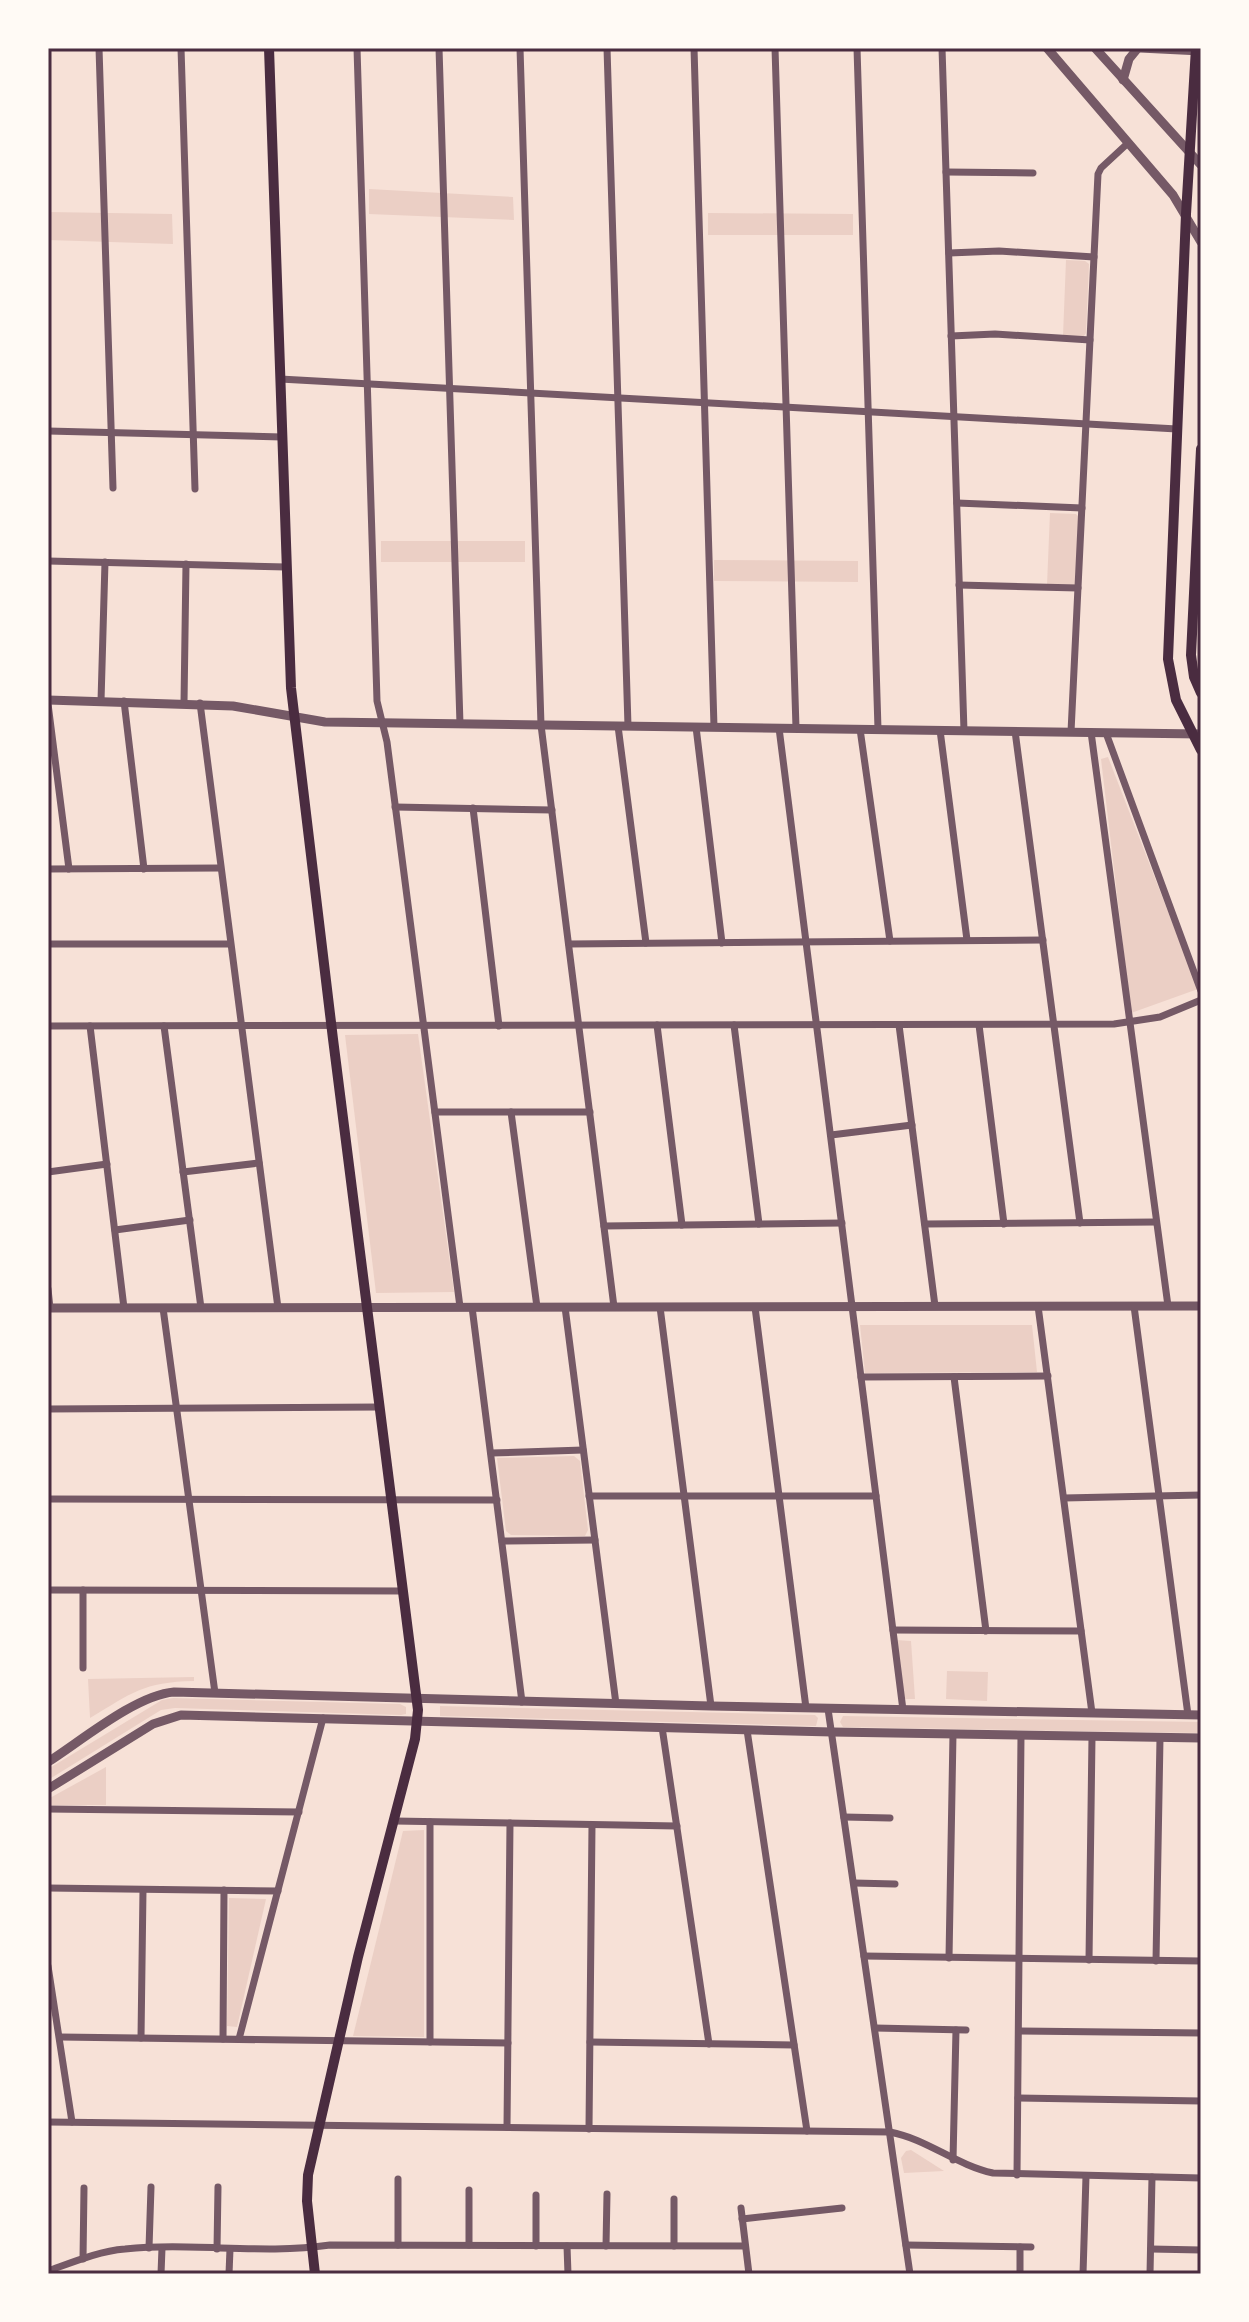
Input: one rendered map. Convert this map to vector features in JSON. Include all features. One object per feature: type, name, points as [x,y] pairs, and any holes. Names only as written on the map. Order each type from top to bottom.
[{"type":"main road","points":[[269,48],[290,663],[331,1026],[418,1721],[358,1957],[307,2188],[315,2274]]},
{"type":"main road","points":[[1198,50],[1186,214],[1168,659],[1176,700],[1196,734],[1201,750]]},
{"type":"main road","points":[[1201,449],[1191,655],[1194,677],[1201,693]]},
{"type":"street","points":[[99,48],[113,488]]},
{"type":"street","points":[[181,48],[195,489]]},
{"type":"street","points":[[357,48],[377,701],[395,807],[460,1307]]},
{"type":"street","points":[[439,48],[460,724]]},
{"type":"street","points":[[520,48],[541,725],[614,1307]]},
{"type":"street","points":[[607,48],[618,398],[623,726],[646,943]]},
{"type":"street","points":[[694,48],[714,727]]},
{"type":"street","points":[[775,48],[796,728]]},
{"type":"street","points":[[857,48],[878,729]]},
{"type":"street","points":[[942,48],[964,731]]},
{"type":"street","points":[[1047,48],[1186,214],[1201,242]]},
{"type":"street","points":[[1095,48],[1201,165]]},
{"type":"street","points":[[1123,80],[1129,59],[1139,48],[1198,50]]},
{"type":"street","points":[[1071,732],[1099,170],[1128,143]]},
{"type":"street","points":[[946,172],[1033,173]]},
{"type":"street","points":[[949,253],[999,251],[1094,257]]},
{"type":"street","points":[[951,336],[995,334],[1090,340]]},
{"type":"street","points":[[280,379],[1177,429]]},
{"type":"street","points":[[48,431],[282,437]]},
{"type":"street","points":[[957,503],[1082,508]]},
{"type":"street","points":[[48,561],[286,567]]},
{"type":"street","points":[[101,701],[105,562]]},
{"type":"street","points":[[184,703],[186,564]]},
{"type":"street","points":[[959,585],[1078,588]]},
{"type":"street","points":[[124,701],[144,869]]},
{"type":"street","points":[[69,869],[48,702],[200,703],[257,709],[325,722],[1196,734]]},
{"type":"street","points":[[200,703],[278,1308]]},
{"type":"street","points":[[696,727],[722,943]]},
{"type":"street","points":[[779,728],[903,1710]]},
{"type":"street","points":[[860,729],[890,941]]},
{"type":"street","points":[[940,730],[967,940]]},
{"type":"street","points":[[1015,731],[1080,1223]]},
{"type":"street","points":[[1091,732],[1168,1306]]},
{"type":"street","points":[[1106,733],[1201,991]]},
{"type":"street","points":[[395,807],[552,810]]},
{"type":"street","points":[[473,808],[499,1026]]},
{"type":"street","points":[[48,869],[220,868]]},
{"type":"street","points":[[569,944],[1043,940]]},
{"type":"street","points":[[48,944],[230,944]]},
{"type":"street","points":[[48,1026],[1131,1023],[1160,1017],[1201,1000]]},
{"type":"street","points":[[657,1025],[682,1225]]},
{"type":"street","points":[[734,1025],[759,1224]]},
{"type":"street","points":[[899,1025],[935,1306]]},
{"type":"street","points":[[979,1025],[1004,1224]]},
{"type":"street","points":[[90,1026],[124,1308]]},
{"type":"street","points":[[164,1026],[201,1308]]},
{"type":"street","points":[[435,1112],[590,1112]]},
{"type":"street","points":[[511,1112],[537,1307]]},
{"type":"street","points":[[831,1135],[912,1125]]},
{"type":"street","points":[[183,1172],[259,1163]]},
{"type":"street","points":[[48,1172],[107,1164]]},
{"type":"street","points":[[115,1230],[190,1220]]},
{"type":"street","points":[[925,1224],[1156,1222]]},
{"type":"street","points":[[604,1226],[842,1223]]},
{"type":"street","points":[[48,1289],[49,1308],[1201,1306]]},
{"type":"street","points":[[1038,1306],[1092,1713]]},
{"type":"street","points":[[1134,1306],[1188,1715]]},
{"type":"street","points":[[472,1307],[522,1702]]},
{"type":"street","points":[[565,1307],[616,1704]]},
{"type":"street","points":[[660,1307],[711,1706]]},
{"type":"street","points":[[755,1307],[806,1708]]},
{"type":"street","points":[[163,1308],[215,1693]]},
{"type":"street","points":[[861,1377],[1048,1376]]},
{"type":"street","points":[[954,1377],[986,1631]]},
{"type":"street","points":[[48,1409],[380,1407]]},
{"type":"street","points":[[491,1453],[583,1450]]},
{"type":"street","points":[[1064,1498],[1201,1495]]},
{"type":"street","points":[[589,1496],[876,1496]]},
{"type":"street","points":[[48,1499],[497,1500]]},
{"type":"street","points":[[502,1541],[595,1540]]},
{"type":"street","points":[[48,1590],[403,1591]]},
{"type":"street","points":[[83,1590],[83,1668]]},
{"type":"street","points":[[893,1630],[1081,1631]]},
{"type":"street","points":[[48,1762],[148,1698],[174,1692],[1201,1715]]},
{"type":"street","points":[[828,1709],[910,2274]]},
{"type":"street","points":[[48,1789],[153,1724],[172,1717],[1201,1738]]},
{"type":"street","points":[[239,2039],[323,1718]]},
{"type":"street","points":[[662,1727],[709,2044]]},
{"type":"street","points":[[747,1730],[807,2131]]},
{"type":"street","points":[[949,1958],[953,1734]]},
{"type":"street","points":[[1017,2175],[1021,1735]]},
{"type":"street","points":[[1089,1960],[1092,1737]]},
{"type":"street","points":[[1156,1961],[1160,1738]]},
{"type":"street","points":[[48,1809],[299,1812]]},
{"type":"street","points":[[844,1817],[890,1818]]},
{"type":"street","points":[[395,1821],[677,1826]]},
{"type":"street","points":[[430,1822],[430,2042]]},
{"type":"street","points":[[507,2127],[510,1823]]},
{"type":"street","points":[[589,2129],[592,1825]]},
{"type":"street","points":[[854,1883],[895,1884]]},
{"type":"street","points":[[48,1888],[278,1891]]},
{"type":"street","points":[[141,2038],[143,1890]]},
{"type":"street","points":[[223,2039],[224,1890]]},
{"type":"street","points":[[864,1956],[1201,1961]]},
{"type":"street","points":[[48,1966],[72,2122]]},
{"type":"street","points":[[875,2028],[966,2030]]},
{"type":"street","points":[[953,2160],[956,2030]]},
{"type":"street","points":[[1020,2031],[1201,2033]]},
{"type":"street","points":[[60,2037],[508,2043]]},
{"type":"street","points":[[590,2042],[794,2045]]},
{"type":"street","points":[[1018,2098],[1201,2101]]},
{"type":"street","points":[[48,2122],[890,2132],[918,2140],[953,2160],[981,2170],[1017,2175],[1201,2178]]},
{"type":"street","points":[[1083,2274],[1086,2176]]},
{"type":"street","points":[[1150,2274],[1152,2177]]},
{"type":"street","points":[[398,2179],[398,2245]]},
{"type":"street","points":[[149,2248],[151,2187]]},
{"type":"street","points":[[217,2249],[218,2187]]},
{"type":"street","points":[[83,2259],[84,2188]]},
{"type":"street","points":[[469,2190],[469,2245]]},
{"type":"street","points":[[606,2246],[607,2194]]},
{"type":"street","points":[[536,2195],[536,2246]]},
{"type":"street","points":[[674,2199],[674,2246]]},
{"type":"street","points":[[741,2208],[749,2274]]},
{"type":"street","points":[[742,2219],[842,2208]]},
{"type":"street","points":[[906,2245],[1031,2247]]},
{"type":"street","points":[[567,2246],[568,2274]]},
{"type":"street","points":[[48,2271],[123,2249],[149,2248],[745,2246]]},
{"type":"street","points":[[1020,2247],[1020,2274]]},
{"type":"street","points":[[161,2274],[162,2248]]},
{"type":"street","points":[[229,2274],[230,2249]]},
{"type":"street","points":[[1151,2249],[1201,2250]]},
{"type":"shaded area","points":[[369,189],[513,197],[514,220],[369,214]]},
{"type":"shaded area","points":[[48,212],[172,214],[173,244],[48,240]]},
{"type":"shaded area","points":[[708,213],[853,214],[853,235],[708,235]]},
{"type":"shaded area","points":[[1066,260],[1089,264],[1086,333],[1083,337],[1063,336]]},
{"type":"shaded area","points":[[1050,513],[1076,514],[1079,517],[1075,585],[1047,585]]},
{"type":"shaded area","points":[[381,541],[525,541],[525,562],[381,562]]},
{"type":"shaded area","points":[[714,560],[858,561],[858,582],[714,581]]},
{"type":"shaded area","points":[[1108,757],[1198,989],[1131,1013],[1101,759]]},
{"type":"shaded area","points":[[418,1034],[454,1292],[376,1293],[345,1035]]},
{"type":"shaded area","points":[[860,1325],[1032,1325],[1037,1372],[865,1373]]},
{"type":"shaded area","points":[[574,1456],[580,1461],[588,1530],[585,1536],[511,1535],[506,1531],[497,1458]]},
{"type":"shaded area","points":[[896,1640],[911,1641],[915,1699],[903,1699]]},
{"type":"shaded area","points":[[947,1671],[988,1672],[987,1701],[946,1699]]},
{"type":"shaded area","points":[[194,1677],[194,1681],[139,1690],[90,1718],[88,1679]]},
{"type":"shaded area","points":[[162,1700],[400,1704],[406,1707],[406,1714],[161,1710],[48,1780],[48,1769]]},
{"type":"shaded area","points":[[440,1706],[815,1715],[818,1718],[816,1726],[440,1716]]},
{"type":"shaded area","points":[[843,1716],[1201,1722],[1201,1733],[843,1727],[840,1722]]},
{"type":"shaded area","points":[[106,1767],[106,1805],[48,1805],[48,1799]]},
{"type":"shaded area","points":[[424,1830],[424,2037],[353,2036],[403,1831]]},
{"type":"shaded area","points":[[229,1898],[266,1899],[237,2027],[227,2026]]},
{"type":"shaded area","points":[[911,2150],[944,2171],[904,2173],[901,2158]]}]
